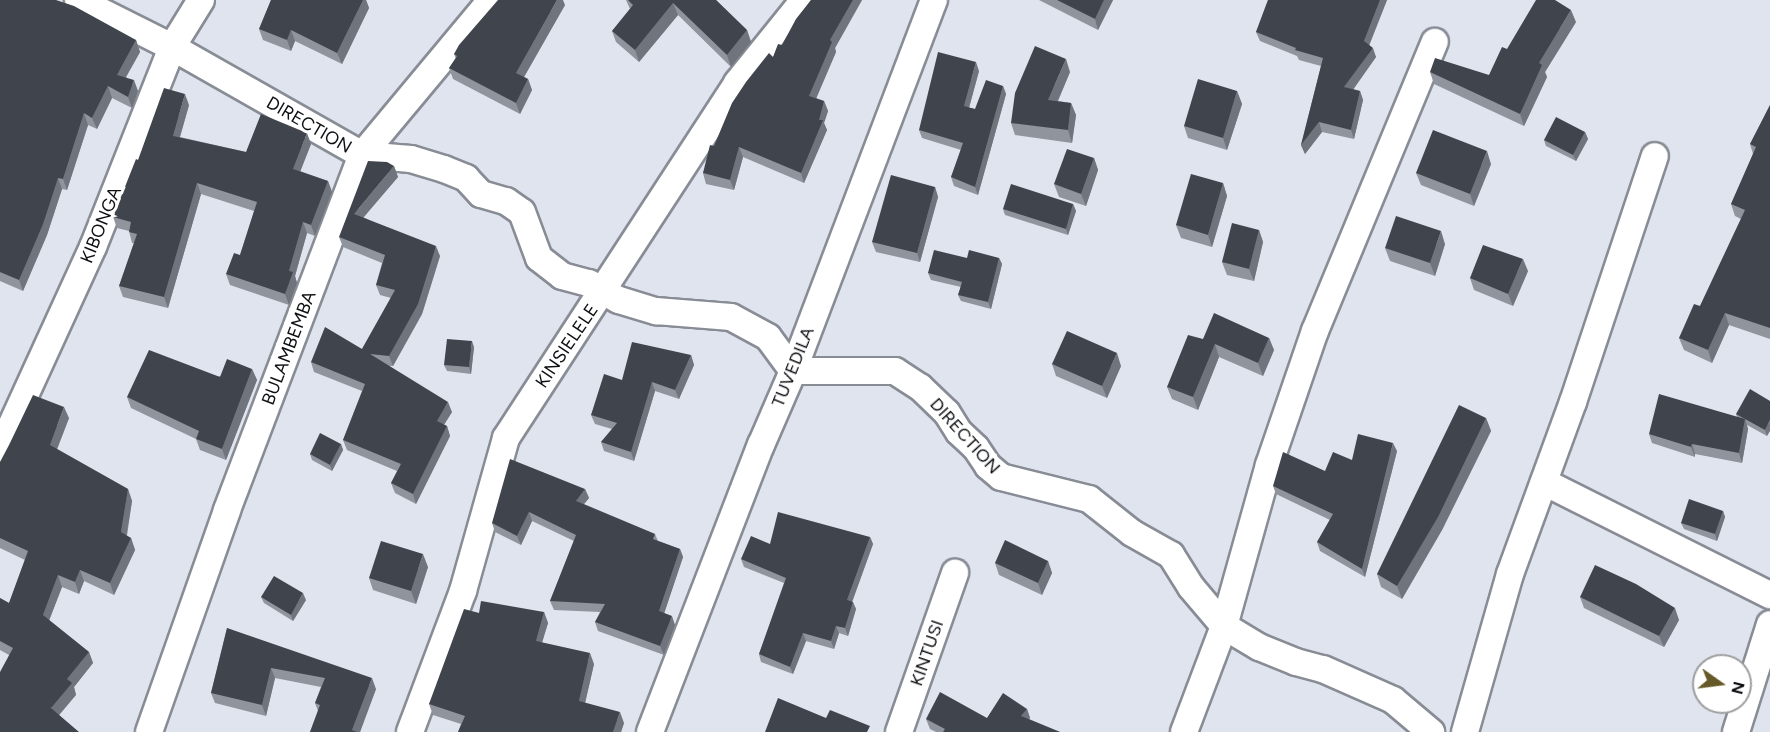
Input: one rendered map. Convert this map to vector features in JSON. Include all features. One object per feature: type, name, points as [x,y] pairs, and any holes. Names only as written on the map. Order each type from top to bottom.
[{"type":"street","name":"DIRECTION","points":[[78,0],[172,47],[362,156],[411,159],[466,178],[481,194],[506,201],[522,212],[539,258],[562,276],[589,283],[620,300],[656,311],[730,317],[768,337],[793,371],[895,371],[920,387],[947,413],[959,432],[1000,477],[1089,499],[1132,533],[1171,555],[1191,587],[1224,626],[1259,647],[1296,662],[1323,669],[1393,700],[1431,732]]},
{"type":"street","name":"KIBONGA","points":[[0,450],[93,247],[172,47],[201,0]]},
{"type":"street","name":"BULAMBEMBA","points":[[149,732],[227,510],[362,156],[491,0]]},
{"type":"street","name":"KINSIELELE","points":[[410,732],[463,591],[506,438],[604,291],[612,274],[737,83],[804,0]]},
{"type":"street","name":"TUVEDILA","points":[[650,732],[752,467],[793,371],[934,0]]},
{"type":"street","points":[[1184,732],[1224,626],[1269,465],[1316,331],[1435,42]]},
{"type":"street","points":[[1465,732],[1510,574],[1544,482],[1655,156]]},
{"type":"street","points":[[1544,482],[1770,595]]},
{"type":"street","name":"KINTUSI","points":[[900,732],[955,573]]},
{"type":"street","points":[[1736,732],[1770,624]]},
{"type":"building","points":[[0,0],[56,0],[74,6],[136,40],[117,75],[134,80],[128,97],[108,86],[92,118],[84,113],[63,179],[58,178],[43,224],[19,280],[0,272]]},
{"type":"building","points":[[271,0],[363,0],[337,53],[291,30],[287,40],[259,29]]},
{"type":"building","points":[[498,0],[557,0],[516,73],[528,79],[516,103],[449,68],[457,56],[454,54],[459,45]]},
{"type":"building","points":[[628,0],[716,0],[747,30],[727,55],[673,3],[635,50],[612,31],[633,5]]},
{"type":"building","points":[[811,0],[853,0],[830,40],[832,42],[809,96],[824,101],[819,120],[823,120],[801,173],[739,147],[730,180],[703,173],[710,145],[714,146],[732,103],[769,53],[773,57],[778,44],[782,45],[796,19]]},
{"type":"building","points":[[1057,0],[1104,0],[1095,19]]},
{"type":"building","points":[[1268,0],[1380,0],[1364,41],[1373,48],[1344,87],[1360,91],[1351,130],[1319,122],[1301,145],[1323,58],[1295,50],[1296,48],[1256,32]]},
{"type":"building","points":[[1536,0],[1555,0],[1571,10],[1539,63],[1542,65],[1520,114],[1430,72],[1435,58],[1489,75],[1502,47],[1507,49]]},
{"type":"building","points":[[1035,46],[1066,59],[1048,100],[1071,103],[1068,130],[1011,123],[1015,93]]},
{"type":"building","points":[[938,52],[976,62],[964,106],[975,109],[986,80],[1003,86],[975,187],[951,177],[963,143],[919,130]]},
{"type":"building","points":[[1198,79],[1237,91],[1223,138],[1184,126]]},
{"type":"building","points":[[164,88],[185,94],[173,136],[246,152],[261,114],[307,133],[293,169],[328,181],[311,225],[303,222],[289,271],[293,272],[285,294],[226,274],[234,253],[240,255],[257,202],[197,183],[164,297],[119,286],[137,234],[129,232],[131,222],[113,217],[136,159],[138,160]]},
{"type":"building","points":[[1770,105],[1770,328],[1725,313],[1708,350],[1679,338],[1694,304],[1700,306],[1745,210],[1731,204],[1756,147],[1750,144]]},
{"type":"building","points":[[1556,117],[1585,132],[1573,155],[1544,140]]},
{"type":"building","points":[[1433,130],[1487,151],[1470,194],[1416,173]]},
{"type":"building","points":[[1067,149],[1094,158],[1081,194],[1054,184]]},
{"type":"building","points":[[368,161],[387,162],[394,166],[354,214],[436,246],[418,304],[389,356],[370,354],[448,402],[437,421],[447,426],[413,494],[391,483],[401,464],[343,440],[365,384],[311,362],[325,327],[362,349],[395,290],[376,285],[385,255],[339,237]]},
{"type":"building","points":[[1191,174],[1223,183],[1208,235],[1176,225]]},
{"type":"building","points":[[891,175],[935,187],[917,253],[872,242]]},
{"type":"building","points":[[1011,184],[1073,204],[1066,229],[1003,209]]},
{"type":"building","points":[[1396,216],[1441,231],[1430,263],[1385,248]]},
{"type":"building","points":[[1232,223],[1259,230],[1249,269],[1222,262]]},
{"type":"building","points":[[1483,245],[1523,259],[1508,294],[1470,278]]},
{"type":"building","points":[[934,250],[967,258],[969,250],[999,258],[988,302],[958,295],[962,282],[928,273]]},
{"type":"building","points":[[1214,313],[1269,338],[1258,363],[1215,344],[1193,397],[1167,387],[1188,335],[1203,339]]},
{"type":"building","points":[[1067,331],[1117,353],[1102,386],[1052,364]]},
{"type":"building","points":[[447,339],[472,341],[469,367],[444,365]]},
{"type":"building","points":[[632,342],[691,355],[675,390],[652,382],[631,452],[601,442],[617,423],[591,415],[604,374],[622,380]]},
{"type":"building","points":[[149,350],[220,377],[227,359],[252,369],[222,449],[196,439],[199,431],[127,397]]},
{"type":"building","points":[[1750,389],[1770,401],[1770,420],[1765,430],[1736,414]]},
{"type":"building","points":[[1659,394],[1745,419],[1739,453],[1692,444],[1691,447],[1649,434]]},
{"type":"building","points":[[33,395],[64,407],[50,445],[128,489],[121,532],[131,538],[110,583],[80,570],[75,582],[58,575],[43,615],[89,652],[67,679],[72,683],[51,708],[79,732],[0,732],[0,672],[13,648],[0,641],[0,598],[9,603],[28,551],[0,538],[0,462]]},
{"type":"building","points":[[1459,405],[1486,418],[1438,517],[1397,586],[1377,574]]},
{"type":"building","points":[[320,433],[341,444],[330,465],[310,454]]},
{"type":"building","points":[[1358,434],[1393,443],[1362,569],[1317,542],[1333,514],[1273,486],[1283,452],[1325,471],[1333,452],[1352,460]]},
{"type":"building","points":[[510,459],[585,489],[576,501],[655,534],[653,539],[680,549],[659,611],[672,616],[660,646],[595,622],[605,604],[550,601],[576,535],[529,512],[517,536],[492,523]]},
{"type":"building","points":[[1689,499],[1723,511],[1715,534],[1681,523]]},
{"type":"building","points":[[778,512],[870,537],[847,600],[853,602],[845,628],[836,626],[831,641],[803,633],[790,667],[759,654],[786,578],[741,559],[751,536],[770,544]]},
{"type":"building","points":[[1005,540],[1048,561],[1038,583],[995,563]]},
{"type":"building","points":[[381,541],[423,554],[411,591],[369,578]]},
{"type":"building","points":[[1595,565],[1636,584],[1675,608],[1659,636],[1580,597]]},
{"type":"building","points":[[274,576],[303,593],[291,615],[261,597]]},
{"type":"building","points":[[481,601],[544,612],[536,641],[590,653],[579,701],[620,712],[613,732],[458,732],[465,716],[429,704],[464,609],[479,613]]},
{"type":"building","points":[[227,628],[372,678],[352,730],[357,732],[310,732],[320,705],[315,703],[325,678],[271,668],[262,705],[211,693]]},
{"type":"building","points":[[940,692],[987,718],[1003,693],[1027,709],[1021,716],[1060,732],[943,732],[945,729],[926,719]]},
{"type":"building","points":[[778,698],[826,718],[830,710],[870,726],[867,732],[765,732]]}]
